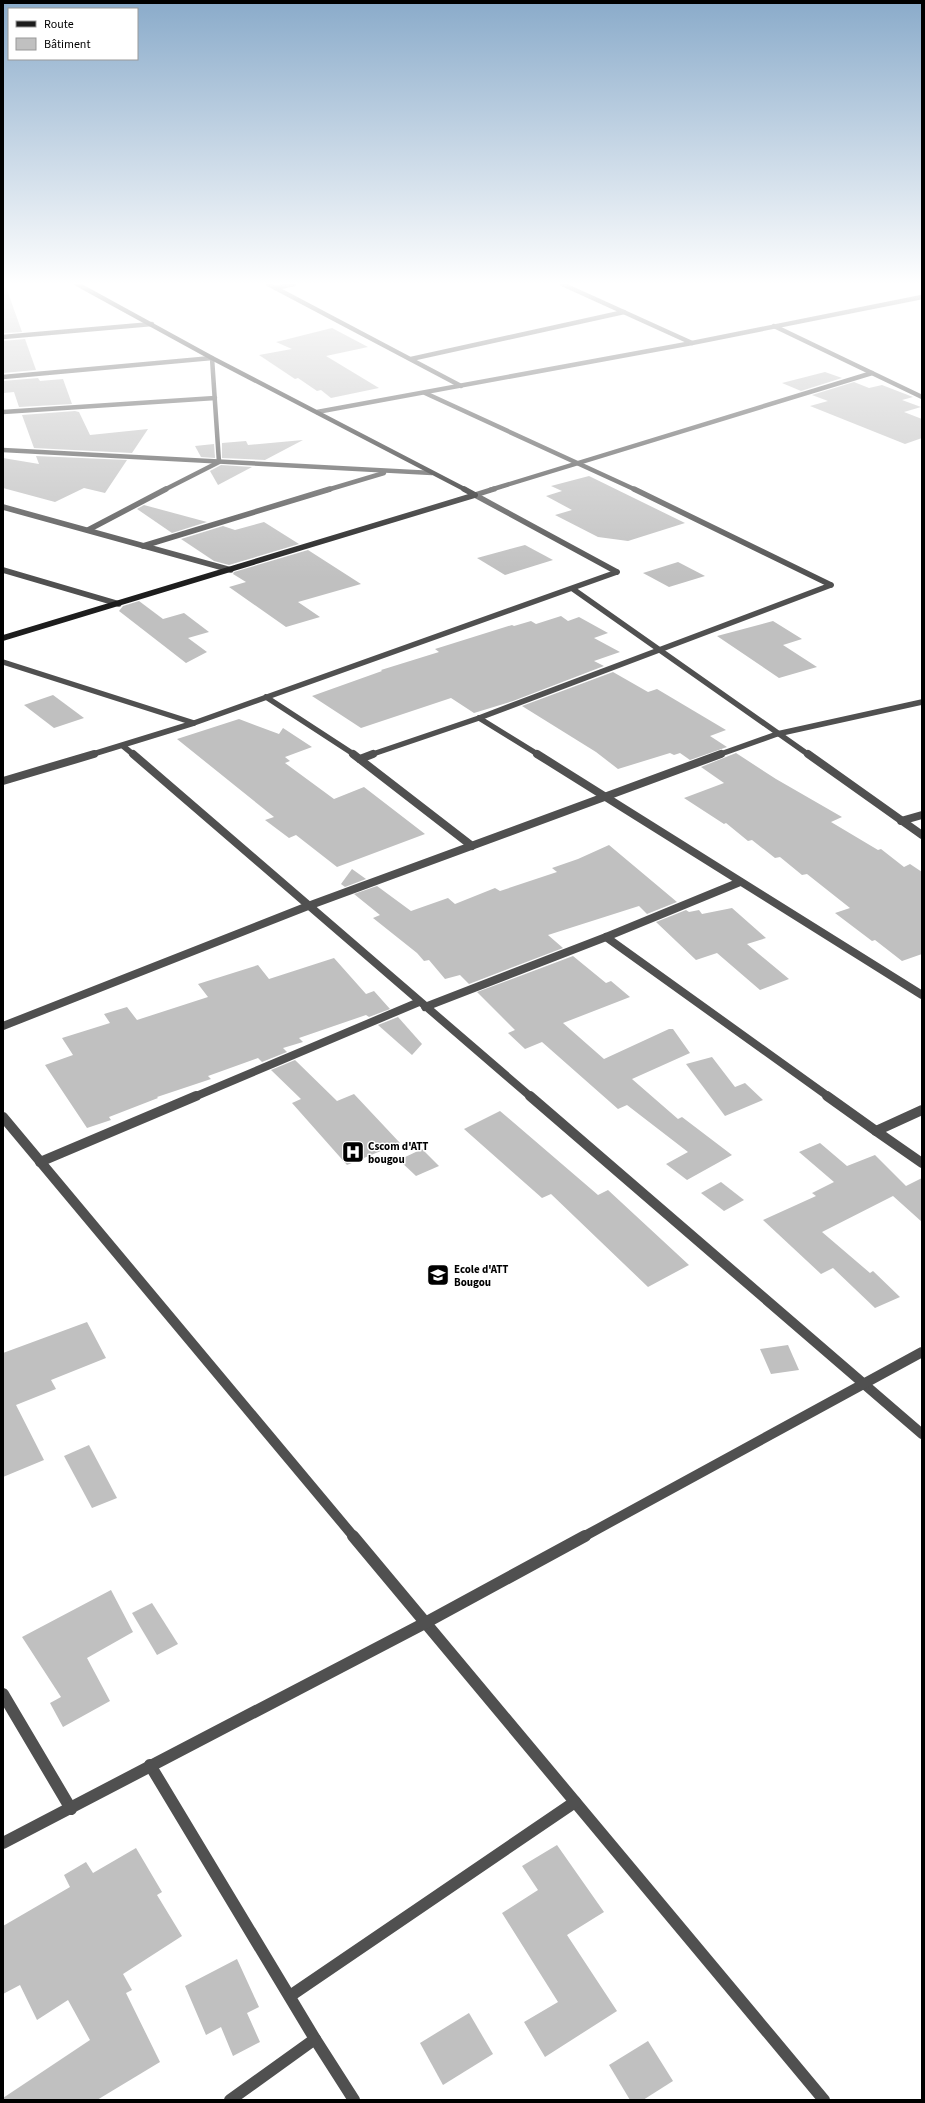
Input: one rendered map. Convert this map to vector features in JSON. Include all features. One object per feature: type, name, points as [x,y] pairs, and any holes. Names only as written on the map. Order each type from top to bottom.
[{"type":"street","points":[[214,382],[219,462]]},
{"type":"street","points":[[3,781],[122,746],[194,722],[573,589],[617,572],[475,495],[259,382]]},
{"type":"street","points":[[455,382],[462,386]]},
{"type":"street","points":[[317,412],[483,382]]},
{"type":"street","points":[[3,638],[231,570],[842,382]]},
{"type":"street","points":[[891,382],[922,397]]},
{"type":"street","points":[[360,759],[479,718],[830,585],[580,463],[425,393]]},
{"type":"street","points":[[3,412],[215,398]]},
{"type":"street","points":[[3,450],[432,473]]},
{"type":"street","points":[[88,530],[219,462]]},
{"type":"street","points":[[143,546],[390,471]]},
{"type":"street","points":[[3,507],[231,570]]},
{"type":"street","points":[[3,570],[119,604]]},
{"type":"street","points":[[573,589],[922,835]]},
{"type":"street","points":[[3,662],[194,722]]},
{"type":"street","points":[[266,697],[360,759],[472,846]]},
{"type":"street","points":[[3,1026],[308,906],[777,734],[922,702]]},
{"type":"street","points":[[479,718],[922,995]]},
{"type":"street","points":[[122,746],[922,1434]]},
{"type":"street","points":[[901,821],[922,815]]},
{"type":"street","points":[[40,1162],[422,1005],[606,937],[740,882]]},
{"type":"street","points":[[606,937],[922,1163]]},
{"type":"street","points":[[876,1131],[922,1110]]},
{"type":"street","points":[[3,1117],[824,2100]]},
{"type":"street","points":[[3,1843],[71,1809],[150,1765],[426,1623],[922,1352]]},
{"type":"street","points":[[3,1694],[71,1809]]},
{"type":"street","points":[[150,1765],[315,2039],[354,2100]]},
{"type":"street","points":[[290,1996],[575,1802]]},
{"type":"street","points":[[230,2100],[315,2039]]},
{"type":"building","points":[[3,382],[64,382],[72,404],[19,407],[14,392],[3,393]]},
{"type":"building","points":[[304,382],[369,382],[379,388],[331,398],[321,390],[317,391]]},
{"type":"building","points":[[785,382],[829,382],[801,391],[782,383]]},
{"type":"building","points":[[854,382],[869,388],[882,385],[913,397],[902,400],[921,407],[904,412],[922,419],[922,438],[905,444],[810,406],[828,401],[812,395]]},
{"type":"building","points":[[75,411],[79,412],[90,435],[148,429],[132,453],[34,448],[22,415]]},
{"type":"building","points":[[303,440],[265,460],[222,458],[222,443],[246,441],[248,445]]},
{"type":"building","points":[[214,444],[215,458],[201,457],[195,446]]},
{"type":"building","points":[[36,456],[127,460],[105,493],[84,488],[55,502],[3,488],[3,458],[39,464]]},
{"type":"building","points":[[221,465],[252,467],[218,485],[210,471]]},
{"type":"building","points":[[589,476],[685,523],[628,541],[598,537],[555,515],[572,510],[546,496],[562,491],[551,486]]},
{"type":"building","points":[[144,505],[207,522],[172,533],[137,509]]},
{"type":"building","points":[[264,522],[299,544],[229,565],[214,561],[181,539],[223,526],[235,530]]},
{"type":"building","points":[[525,545],[553,560],[505,575],[477,558]]},
{"type":"building","points":[[308,550],[361,584],[298,602],[320,617],[286,627],[229,587],[246,582],[233,574],[234,572]]},
{"type":"building","points":[[678,562],[705,576],[669,587],[643,573]]},
{"type":"building","points":[[139,601],[163,619],[184,613],[209,632],[188,638],[207,652],[186,663],[119,611],[123,606]]},
{"type":"building","points":[[561,616],[568,621],[579,617],[608,633],[594,638],[620,652],[594,661],[604,666],[513,701],[474,713],[451,698],[361,728],[312,696],[382,671],[381,670],[439,652],[435,649],[512,625],[514,626],[531,621],[536,624]]},
{"type":"building","points":[[773,621],[802,639],[783,645],[817,667],[779,678],[717,636]]},
{"type":"building","points":[[613,672],[648,692],[657,689],[726,730],[710,736],[727,747],[690,760],[680,753],[674,755],[670,753],[618,769],[596,752],[522,706]]},
{"type":"building","points":[[53,695],[84,718],[54,728],[24,705]]},
{"type":"building","points":[[239,719],[279,734],[283,728],[312,747],[285,757],[290,761],[285,763],[334,799],[364,787],[425,834],[337,867],[296,835],[289,838],[265,820],[274,817],[177,739]]},
{"type":"building","points":[[736,753],[776,779],[842,817],[831,822],[878,850],[881,849],[904,867],[910,864],[922,872],[922,954],[902,961],[875,940],[872,941],[835,913],[850,908],[807,874],[802,875],[780,857],[775,858],[752,840],[748,841],[726,823],[724,824],[684,798],[724,783],[701,767]]},
{"type":"building","points":[[609,845],[677,902],[647,914],[639,906],[548,935],[563,948],[469,984],[460,975],[445,979],[429,960],[424,961],[417,953],[373,918],[380,915],[354,894],[377,886],[411,911],[448,898],[455,904],[495,888],[500,891],[557,872],[552,868],[578,859]]},
{"type":"building","points":[[352,869],[366,879],[345,887],[341,884]]},
{"type":"building","points":[[732,908],[766,938],[747,944],[789,979],[760,990],[717,953],[696,960],[656,922],[686,910],[689,912],[699,910],[702,914]]},
{"type":"building","points":[[573,956],[606,983],[611,981],[630,997],[563,1023],[604,1059],[669,1029],[673,1029],[690,1053],[632,1079],[678,1119],[682,1117],[732,1155],[687,1180],[666,1164],[688,1152],[627,1105],[618,1109],[542,1042],[525,1049],[508,1033],[515,1030],[477,992]]},
{"type":"building","points":[[334,958],[366,994],[374,991],[390,1009],[369,1017],[366,1015],[299,1038],[303,1042],[283,1048],[287,1052],[262,1062],[258,1058],[208,1076],[211,1079],[157,1097],[158,1098],[109,1117],[111,1120],[87,1128],[45,1065],[73,1055],[62,1038],[110,1023],[104,1014],[127,1007],[137,1020],[208,997],[198,984],[258,965],[269,979]]},
{"type":"building","points":[[398,1017],[422,1044],[412,1055],[378,1025]]},
{"type":"building","points":[[712,1057],[735,1087],[745,1083],[763,1100],[725,1116],[686,1064]]},
{"type":"building","points":[[295,1060],[337,1101],[354,1094],[400,1143],[347,1165],[292,1103],[301,1099],[271,1070]]},
{"type":"building","points":[[500,1111],[598,1195],[608,1190],[689,1265],[648,1287],[551,1194],[542,1198],[464,1129]]},
{"type":"building","points":[[820,1143],[847,1166],[875,1155],[906,1186],[922,1178],[922,1222],[893,1196],[822,1232],[870,1273],[873,1271],[900,1297],[875,1308],[833,1268],[821,1274],[763,1220],[816,1196],[812,1193],[834,1182],[799,1152]]},
{"type":"building","points":[[422,1149],[439,1166],[416,1176],[399,1160]]},
{"type":"building","points":[[721,1182],[744,1200],[724,1211],[701,1193]]},
{"type":"building","points":[[87,1322],[106,1358],[51,1380],[56,1389],[16,1405],[44,1460],[3,1477],[3,1353]]},
{"type":"building","points":[[788,1345],[799,1370],[771,1374],[760,1349]]},
{"type":"building","points":[[89,1445],[117,1498],[92,1508],[64,1456]]},
{"type":"building","points":[[111,1590],[133,1632],[87,1658],[110,1701],[63,1727],[50,1703],[61,1697],[22,1637]]},
{"type":"building","points":[[152,1603],[178,1644],[157,1655],[132,1613]]},
{"type":"building","points":[[557,1845],[604,1912],[567,1935],[617,2011],[545,2057],[524,2022],[558,2002],[502,1913],[538,1890],[522,1866]]},
{"type":"building","points":[[136,1848],[162,1892],[157,1895],[182,1936],[123,1974],[132,1990],[126,1993],[160,2062],[97,2100],[3,2100],[3,2098],[90,2040],[68,2000],[37,2020],[20,1985],[3,1994],[3,1926],[70,1887],[64,1875],[86,1862],[93,1873]]},
{"type":"building","points":[[237,1959],[259,2007],[247,2013],[260,2042],[233,2056],[221,2027],[206,2035],[185,1986]]},
{"type":"building","points":[[469,2013],[493,2054],[443,2085],[420,2043]]},
{"type":"building","points":[[648,2041],[673,2081],[643,2100],[630,2100],[609,2065]]},
{"type":"place","name":"Cscom d'ATT bougou","points":[[353,1152]]},
{"type":"place","name":"Ecole d'ATT Bougou","points":[[438,1275]]}]
